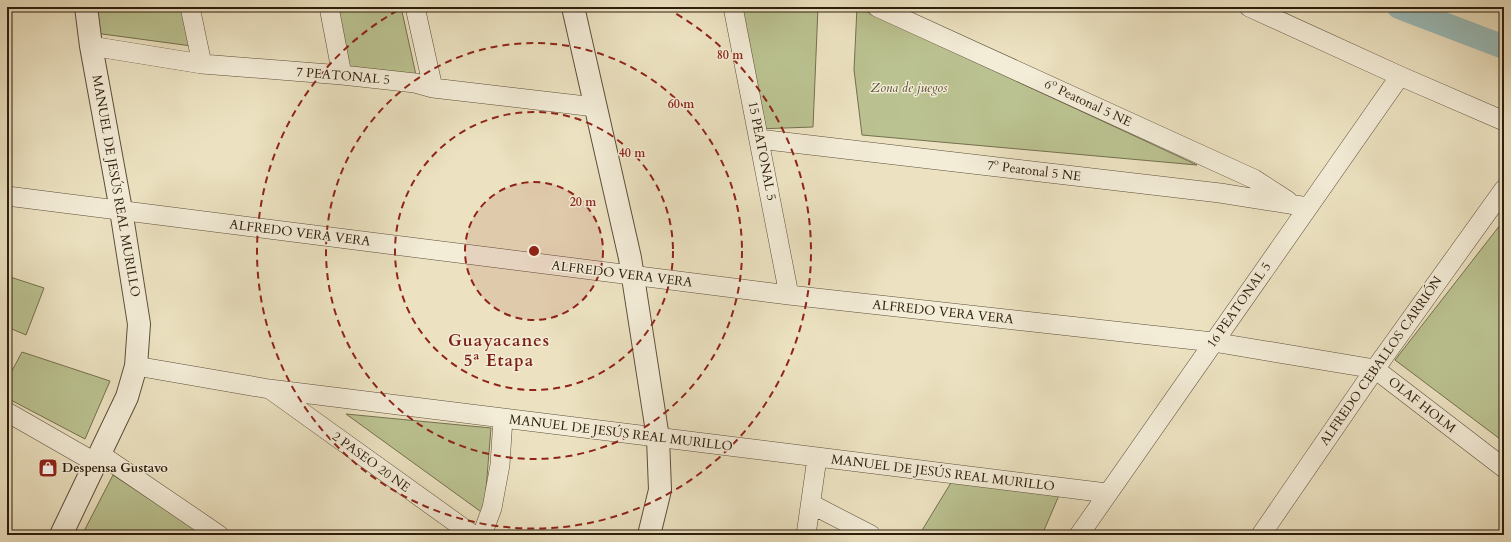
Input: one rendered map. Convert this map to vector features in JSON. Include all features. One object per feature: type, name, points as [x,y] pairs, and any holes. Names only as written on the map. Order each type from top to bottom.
[{"type":"street","name":"MANUEL DE JESÚS REAL MURILLO","points":[[60,535],[127,397],[136,366],[139,324],[121,210],[91,46],[86,7]]},
{"type":"street","points":[[190,7],[202,64]]},
{"type":"street","points":[[329,7],[342,75]]},
{"type":"street","points":[[415,7],[433,88]]},
{"type":"street","points":[[573,7],[633,276],[658,438],[660,490],[649,535]]},
{"type":"street","name":"15 PEATONAL 5","points":[[733,7],[790,295]]},
{"type":"street","name":"6º Peatonal 5 NE","points":[[877,7],[1254,179],[1301,206]]},
{"type":"street","points":[[1249,7],[1400,76],[1504,121]]},
{"type":"street","name":"7 PEATONAL 5","points":[[91,46],[202,64],[342,75],[415,83],[433,88],[595,107]]},
{"type":"street","name":"16 PEATONAL 5","points":[[1079,535],[1213,342],[1301,206],[1400,76]]},
{"type":"street","name":"7º Peatonal 5 NE","points":[[759,139],[1220,193],[1301,206]]},
{"type":"street","name":"ALFREDO CEBALLOS CARRIÓN","points":[[1260,535],[1375,369],[1504,189]]},
{"type":"street","name":"ALFREDO VERA VERA","points":[[7,196],[633,276],[1213,342]]},
{"type":"street","name":"OLAF HOLM","points":[[1213,342],[1375,369],[1504,468]]},
{"type":"street","name":"MANUEL DE JESÚS REAL MURILLO","points":[[136,366],[269,389],[1107,493]]},
{"type":"street","name":"2 PASEO 20 NE","points":[[269,389],[473,535]]},
{"type":"street","points":[[7,412],[98,458],[219,535]]},
{"type":"street","points":[[482,535],[492,508],[500,465],[503,418]]},
{"type":"street","points":[[806,535],[817,458]]},
{"type":"street","points":[[811,504],[871,535]]},
{"type":"green space","points":[[93,7],[191,7],[199,47],[95,33]]},
{"type":"green space","points":[[333,7],[401,7],[416,75],[345,66]]},
{"type":"green space","points":[[736,7],[818,7],[813,127],[757,129]]},
{"type":"green space","name":"Zona de juegos","points":[[857,7],[1197,165],[862,135],[854,70]]},
{"type":"green space","points":[[1504,220],[1504,442],[1395,360]]},
{"type":"green space","points":[[7,276],[44,288],[26,335],[7,327]]},
{"type":"green space","points":[[22,352],[110,381],[85,439],[7,398],[7,380]]},
{"type":"green space","points":[[346,414],[491,428],[484,514]]},
{"type":"green space","points":[[113,475],[204,535],[82,535]]},
{"type":"green space","points":[[952,481],[1060,493],[1042,535],[928,535],[921,532]]},
{"type":"waterway","points":[[1399,7],[1504,47]]},
{"type":"place","name":"Despensa Gustavo","points":[[48,468]]},
{"type":"district","name":"Guayacanes 5ª Etapa","points":[[499,350]]}]
